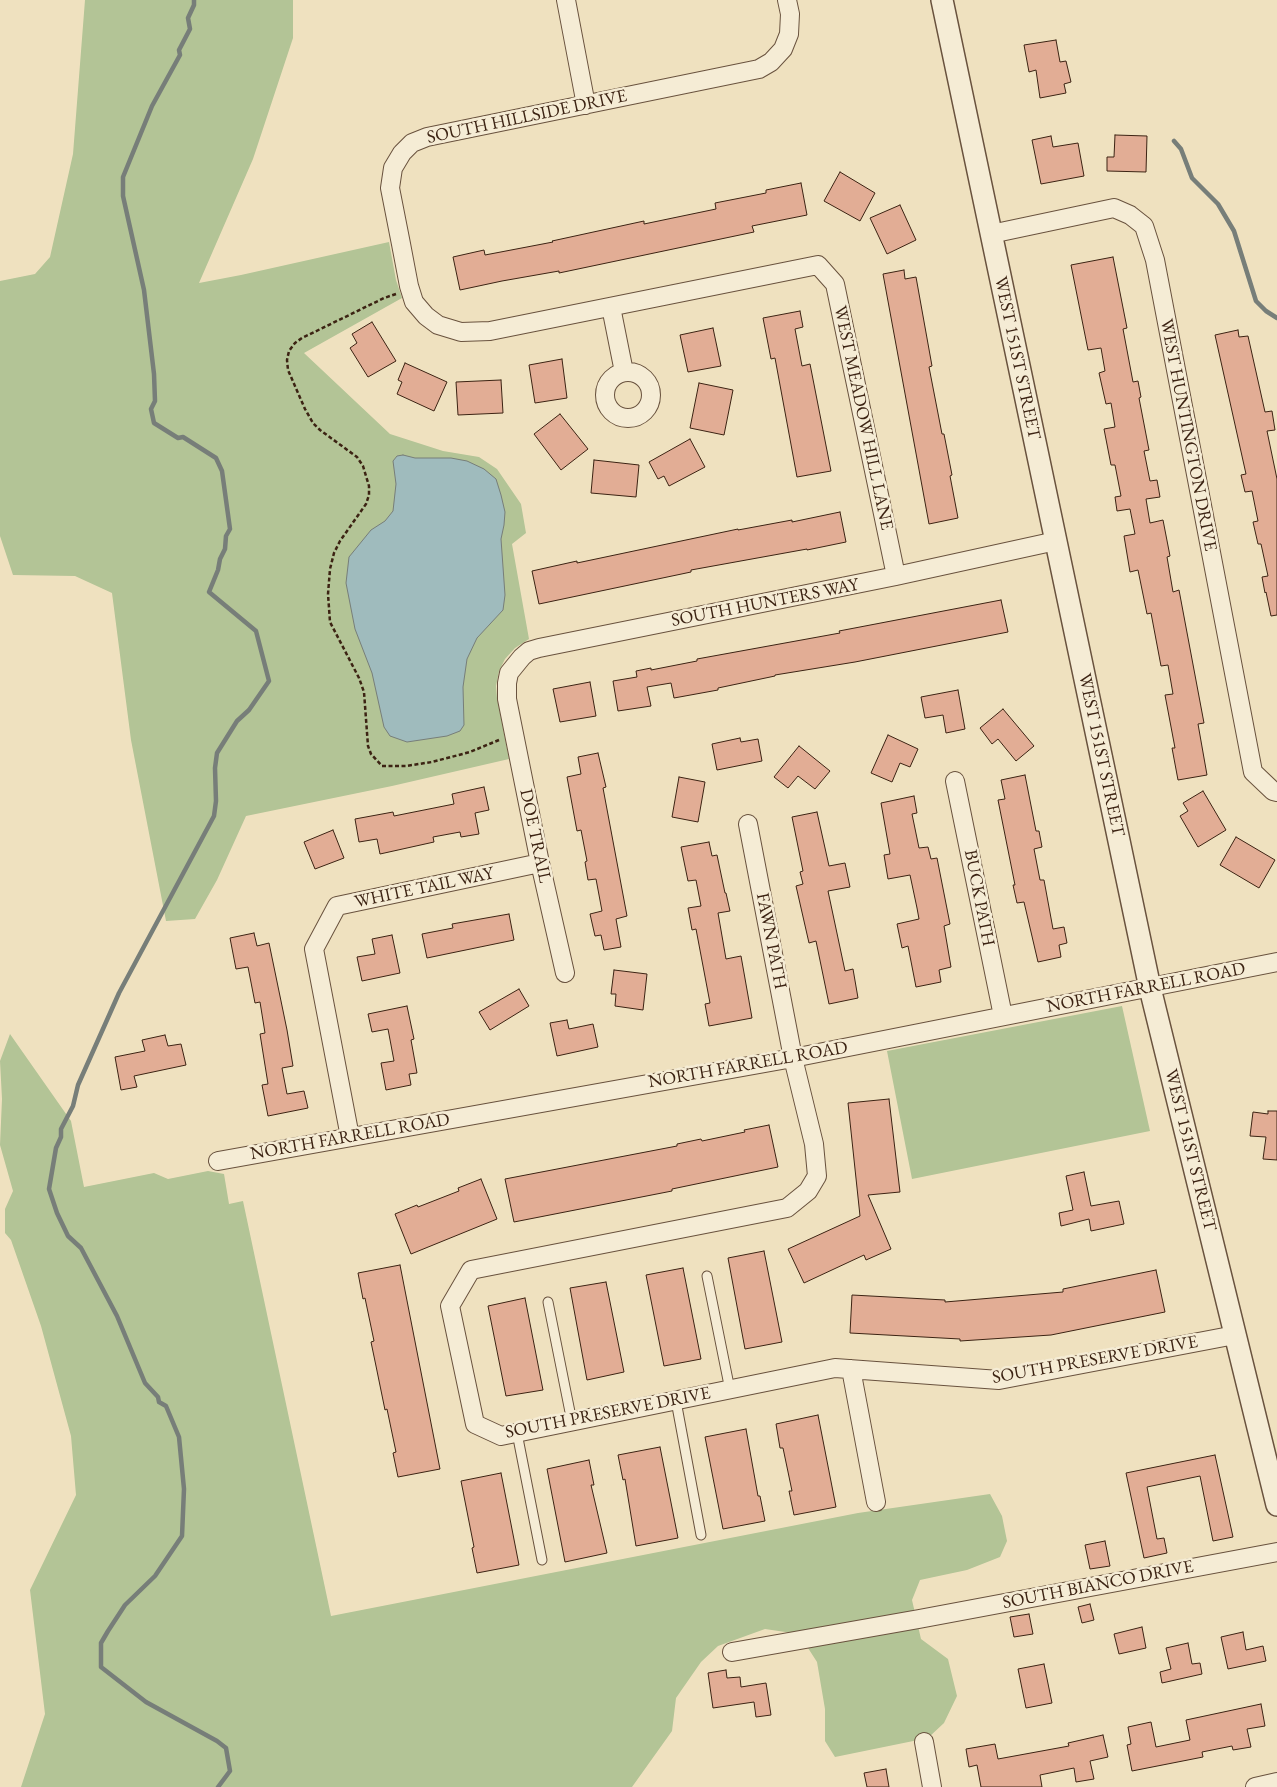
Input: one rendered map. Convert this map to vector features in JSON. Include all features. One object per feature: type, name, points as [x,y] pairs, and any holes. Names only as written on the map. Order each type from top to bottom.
[{"type":"street","points":[[566,0],[586,105]]},
{"type":"street","name":"SOUTH HILLSIDE DRIVE","points":[[787,0],[790,14],[789,34],[782,49],[772,62],[759,69],[427,137],[412,144],[402,153],[392,168],[390,188],[414,302],[426,316],[438,325],[461,332],[490,331],[818,266]]},
{"type":"street","name":"WEST 151ST STREET","points":[[942,0],[1150,988],[1277,1505]]},
{"type":"street","name":"WEST HUNTINGTON DRIVE","points":[[991,234],[1114,208],[1130,215],[1144,226],[1155,260],[1253,772],[1273,791],[1277,792]]},
{"type":"street","name":"WEST MEADOW HILL LANE","points":[[818,266],[835,284],[896,576]]},
{"type":"street","points":[[610,307],[624,372]]},
{"type":"street","name":"SOUTH HUNTERS WAY","points":[[507,699],[509,673],[515,663],[529,651],[896,576],[1056,540]]},
{"type":"street","name":"DOE TRAIL","points":[[507,699],[540,863],[565,973]]},
{"type":"street","name":"BUCK PATH","points":[[956,780],[1004,1016]]},
{"type":"street","name":"FAWN PATH","points":[[748,824],[793,1058]]},
{"type":"street","name":"WHITE TAIL WAY","points":[[350,1137],[314,949],[337,906],[540,863]]},
{"type":"street","name":"NORTH FARRELL ROAD","points":[[218,1161],[793,1058],[1277,962]]},
{"type":"street","name":"SOUTH PRESERVE DRIVE","points":[[793,1058],[814,1144],[817,1176],[808,1192],[787,1208],[470,1270],[450,1306],[475,1424],[501,1436],[835,1368],[999,1380],[1235,1335]]},
{"type":"street","points":[[851,1369],[876,1502]]},
{"type":"street","name":"SOUTH BIANCO DRIVE","points":[[732,1652],[1277,1552]]},
{"type":"street","points":[[924,1742],[932,1787]]},
{"type":"street","points":[[1255,1787],[1277,1782]]},
{"type":"lane","points":[[707,1276],[730,1390]]},
{"type":"lane","points":[[548,1302],[572,1422]]},
{"type":"lane","points":[[676,1401],[701,1535]]},
{"type":"lane","points":[[517,1433],[542,1560]]},
{"type":"path","points":[[410,290],[384,298],[316,330],[295,343],[289,351],[288,370],[305,409],[320,430],[357,457],[363,466],[369,486],[366,504],[340,541],[334,553],[330,569],[328,594],[330,622],[359,678],[364,692],[368,746],[371,754],[382,766],[406,766],[456,757],[514,734]]},
{"type":"green space","points":[[85,0],[293,0],[293,38],[253,159],[199,283],[389,242],[396,280],[402,298],[304,353],[390,434],[443,451],[479,457],[497,469],[521,504],[526,533],[512,544],[529,639],[515,648],[505,659],[499,671],[496,686],[509,759],[392,786],[246,816],[217,880],[195,919],[166,921],[131,740],[112,593],[75,576],[13,575],[0,536],[0,281],[35,274],[50,257],[73,154]]},
{"type":"green space","points":[[1122,1006],[1150,1131],[912,1179],[887,1051]]},
{"type":"green space","points":[[10,1034],[71,1121],[84,1187],[154,1173],[168,1179],[208,1171],[224,1174],[229,1204],[243,1201],[331,1616],[858,1513],[990,1494],[1002,1516],[1007,1541],[1000,1557],[967,1570],[920,1580],[912,1600],[921,1639],[948,1659],[957,1696],[944,1723],[928,1738],[835,1757],[825,1741],[825,1709],[817,1662],[799,1634],[765,1629],[718,1646],[701,1662],[676,1698],[672,1731],[632,1787],[21,1787],[45,1714],[30,1590],[76,1495],[71,1436],[41,1326],[11,1240],[5,1233],[5,1209],[13,1191],[0,1145],[2,1099],[0,1061]]},
{"type":"water","points":[[403,455],[415,458],[451,458],[467,461],[484,469],[496,479],[505,512],[501,539],[505,595],[503,610],[477,638],[467,659],[463,687],[464,725],[460,731],[447,736],[407,742],[390,736],[384,727],[372,673],[355,629],[346,583],[349,557],[371,530],[385,521],[393,511],[396,484],[393,461],[397,456]]},
{"type":"building","points":[[1056,40],[1060,62],[1066,61],[1071,82],[1064,84],[1066,93],[1040,98],[1036,70],[1029,72],[1024,45]]},
{"type":"building","points":[[1115,135],[1147,136],[1146,172],[1107,171],[1107,157],[1114,157]]},
{"type":"building","points":[[1051,136],[1053,147],[1078,143],[1084,176],[1041,184],[1032,140]]},
{"type":"building","points":[[840,172],[875,193],[860,221],[824,201]]},
{"type":"building","points":[[801,183],[807,215],[752,226],[754,232],[559,273],[559,271],[460,290],[453,257],[484,250],[485,255],[553,242],[644,221],[644,224],[716,209],[715,203],[766,193],[766,190]]},
{"type":"building","points":[[900,205],[916,240],[887,254],[870,218]]},
{"type":"building","points":[[1113,257],[1127,328],[1123,329],[1133,382],[1138,381],[1141,397],[1139,398],[1149,450],[1144,451],[1150,481],[1157,480],[1160,497],[1146,499],[1150,523],[1163,520],[1170,556],[1167,557],[1173,592],[1179,590],[1204,723],[1198,724],[1207,775],[1178,780],[1172,748],[1175,748],[1165,695],[1173,694],[1168,665],[1161,666],[1151,613],[1147,614],[1138,570],[1130,572],[1124,536],[1135,534],[1130,509],[1117,511],[1115,497],[1121,496],[1115,465],[1111,465],[1104,429],[1115,427],[1111,403],[1106,404],[1099,373],[1105,371],[1101,348],[1088,350],[1071,265]]},
{"type":"building","points":[[904,270],[905,279],[916,277],[932,366],[929,367],[952,475],[950,476],[958,518],[929,524],[883,274]]},
{"type":"building","points":[[800,311],[803,327],[795,329],[802,366],[810,364],[831,471],[797,477],[775,358],[771,359],[763,318]]},
{"type":"building","points":[[372,322],[396,361],[368,377],[350,348],[357,343],[352,334]]},
{"type":"building","points":[[713,328],[721,366],[688,372],[680,335]]},
{"type":"building","points":[[1238,330],[1239,337],[1248,336],[1265,412],[1272,411],[1275,430],[1267,431],[1277,479],[1277,615],[1271,616],[1262,577],[1268,576],[1261,544],[1258,544],[1253,522],[1258,521],[1252,491],[1245,492],[1241,475],[1246,474],[1215,335]]},
{"type":"building","points":[[562,359],[567,398],[535,403],[529,365]]},
{"type":"building","points":[[405,363],[447,382],[434,411],[397,394],[402,382],[398,380]]},
{"type":"building","points":[[501,380],[503,413],[458,415],[456,382]]},
{"type":"building","points":[[699,383],[733,390],[724,435],[690,428]]},
{"type":"building","points":[[560,414],[588,449],[561,470],[534,434]]},
{"type":"building","points":[[690,439],[705,467],[669,486],[664,476],[658,479],[649,462]]},
{"type":"building","points":[[594,460],[639,465],[636,497],[591,493]]},
{"type":"building","points":[[840,512],[846,542],[691,570],[691,572],[539,604],[532,571],[738,529],[792,520],[792,522]]},
{"type":"building","points":[[1001,600],[1008,632],[855,662],[775,675],[718,688],[718,690],[674,698],[671,683],[647,687],[651,706],[618,711],[613,681],[637,677],[636,671],[651,668],[651,670],[697,661],[697,659],[840,633],[839,631]]},
{"type":"building","points":[[590,682],[596,716],[560,722],[553,689]]},
{"type":"building","points":[[958,690],[965,729],[946,733],[943,715],[925,718],[921,697]]},
{"type":"building","points":[[1003,709],[1034,746],[1016,761],[998,739],[992,744],[980,728]]},
{"type":"building","points":[[888,735],[918,749],[910,767],[900,763],[892,782],[871,773]]},
{"type":"building","points":[[740,738],[741,742],[758,739],[762,761],[717,770],[712,744]]},
{"type":"building","points":[[799,746],[830,771],[815,789],[798,776],[788,788],[774,777]]},
{"type":"building","points":[[598,753],[606,787],[603,788],[627,916],[616,919],[621,947],[604,950],[601,935],[595,936],[590,914],[602,911],[596,879],[588,880],[585,862],[587,861],[581,830],[577,831],[567,777],[581,774],[578,757]]},
{"type":"building","points":[[1025,775],[1036,831],[1039,831],[1042,847],[1034,849],[1040,880],[1044,880],[1053,929],[1064,927],[1067,943],[1059,945],[1061,957],[1038,962],[1024,902],[1017,903],[998,800],[1005,799],[1001,780]]},
{"type":"building","points":[[679,777],[705,782],[698,822],[672,817]]},
{"type":"building","points":[[484,787],[489,810],[475,813],[479,834],[461,837],[460,832],[433,837],[434,842],[380,854],[377,839],[359,842],[355,819],[393,812],[394,816],[454,804],[452,794]]},
{"type":"building","points":[[1203,791],[1226,830],[1198,847],[1180,816],[1188,811],[1183,803]]},
{"type":"building","points":[[914,796],[917,813],[912,814],[919,848],[928,847],[931,859],[937,858],[950,924],[944,926],[951,967],[939,970],[941,982],[916,987],[908,946],[902,948],[897,924],[919,919],[917,908],[910,875],[888,879],[884,855],[890,854],[881,803]]},
{"type":"building","points":[[817,812],[829,866],[845,863],[850,887],[828,891],[845,971],[853,969],[858,998],[829,1004],[816,941],[809,943],[796,886],[803,884],[800,872],[803,871],[792,817]]},
{"type":"building","points":[[333,830],[344,858],[315,869],[304,842]]},
{"type":"building","points":[[1236,837],[1275,860],[1259,888],[1220,865]]},
{"type":"building","points":[[709,842],[712,856],[717,855],[730,911],[718,913],[726,959],[741,956],[752,1018],[709,1026],[705,1004],[710,1003],[696,929],[692,930],[688,908],[701,906],[696,880],[688,881],[681,847]]},
{"type":"building","points":[[509,914],[514,940],[427,958],[422,934],[453,928],[452,924]]},
{"type":"building","points":[[254,933],[257,946],[269,943],[287,1030],[293,1066],[282,1068],[287,1094],[304,1091],[308,1108],[268,1116],[262,1085],[268,1084],[260,1034],[265,1033],[260,1002],[255,1003],[248,967],[236,969],[230,938]]},
{"type":"building","points":[[392,935],[400,973],[362,981],[357,957],[375,954],[372,939]]},
{"type":"building","points":[[614,970],[647,974],[643,1010],[615,1006],[616,994],[611,994]]},
{"type":"building","points":[[519,989],[529,1006],[490,1030],[479,1012]]},
{"type":"building","points":[[407,1006],[414,1039],[411,1040],[417,1073],[409,1074],[411,1085],[386,1090],[381,1063],[394,1061],[388,1029],[372,1032],[368,1014]]},
{"type":"building","points":[[567,1020],[569,1029],[593,1024],[598,1047],[557,1056],[550,1023]]},
{"type":"building","points":[[165,1035],[168,1046],[181,1044],[186,1065],[134,1076],[137,1087],[121,1090],[115,1057],[145,1051],[142,1040]]},
{"type":"building","points":[[889,1099],[900,1192],[868,1195],[891,1249],[866,1260],[864,1255],[804,1283],[788,1249],[860,1216],[848,1103]]},
{"type":"building","points":[[1268,1111],[1277,1111],[1277,1160],[1263,1159],[1266,1137],[1250,1136],[1253,1112],[1268,1114]]},
{"type":"building","points":[[769,1125],[778,1167],[672,1189],[672,1191],[514,1222],[505,1179],[677,1146],[677,1144],[701,1139],[702,1141]]},
{"type":"building","points":[[1084,1172],[1091,1206],[1119,1201],[1124,1224],[1091,1231],[1089,1219],[1061,1226],[1059,1213],[1073,1210],[1066,1176]]},
{"type":"building","points":[[481,1179],[497,1219],[411,1254],[395,1214],[459,1191],[458,1188]]},
{"type":"building","points":[[764,1251],[782,1342],[745,1349],[728,1258]]},
{"type":"building","points":[[400,1265],[440,1469],[398,1477],[393,1453],[396,1452],[387,1409],[385,1410],[371,1342],[374,1341],[358,1273]]},
{"type":"building","points":[[683,1268],[701,1359],[664,1366],[646,1275]]},
{"type":"building","points":[[1156,1270],[1165,1312],[1051,1335],[960,1341],[960,1339],[850,1333],[852,1295],[945,1300],[945,1302],[1063,1292],[1063,1289]]},
{"type":"building","points":[[606,1282],[624,1372],[587,1380],[570,1288]]},
{"type":"building","points":[[525,1298],[543,1390],[506,1396],[488,1306]]},
{"type":"building","points":[[818,1415],[836,1507],[794,1515],[789,1491],[792,1491],[783,1448],[780,1448],[776,1424]]},
{"type":"building","points":[[746,1429],[758,1496],[760,1496],[765,1521],[723,1529],[705,1437]]},
{"type":"building","points":[[660,1447],[678,1538],[636,1546],[625,1479],[623,1480],[618,1455]]},
{"type":"building","points":[[1215,1455],[1233,1537],[1213,1541],[1200,1476],[1147,1487],[1157,1539],[1164,1538],[1167,1553],[1144,1558],[1126,1473]]},
{"type":"building","points":[[589,1460],[594,1485],[591,1485],[607,1553],[565,1562],[547,1469]]},
{"type":"building","points":[[501,1473],[519,1565],[477,1573],[461,1481]]},
{"type":"building","points":[[1105,1541],[1110,1566],[1090,1569],[1085,1545]]},
{"type":"building","points":[[1090,1604],[1094,1620],[1082,1623],[1078,1607]]},
{"type":"building","points":[[1029,1614],[1033,1634],[1014,1637],[1010,1617]]},
{"type":"building","points":[[1142,1627],[1146,1648],[1119,1654],[1114,1634]]},
{"type":"building","points":[[1243,1632],[1246,1650],[1263,1646],[1266,1661],[1228,1669],[1221,1637]]},
{"type":"building","points":[[1188,1643],[1192,1664],[1200,1663],[1202,1674],[1162,1683],[1160,1672],[1171,1669],[1166,1648]]},
{"type":"building","points":[[1044,1664],[1052,1703],[1026,1708],[1018,1669]]},
{"type":"building","points":[[726,1670],[727,1678],[740,1677],[741,1687],[766,1683],[771,1715],[756,1717],[754,1702],[713,1708],[708,1673]]},
{"type":"building","points":[[1261,1704],[1265,1726],[1247,1729],[1251,1747],[1233,1750],[1232,1746],[1202,1752],[1203,1757],[1132,1771],[1127,1745],[1131,1744],[1128,1727],[1151,1722],[1156,1747],[1190,1740],[1186,1720]]},
{"type":"building","points":[[1103,1735],[1108,1757],[1090,1761],[1094,1779],[1076,1782],[1074,1768],[1040,1775],[1042,1787],[981,1787],[977,1765],[969,1767],[966,1749],[995,1744],[998,1759],[1069,1746],[1068,1743]]},
{"type":"building","points":[[886,1769],[889,1787],[867,1787],[864,1773]]},
{"type":"waterway","points":[[194,0],[194,5],[188,18],[190,29],[179,50],[180,55],[152,106],[123,177],[123,196],[144,290],[154,374],[155,401],[151,409],[154,423],[178,438],[183,437],[216,458],[222,471],[230,529],[226,536],[225,549],[209,592],[256,631],[269,681],[249,710],[237,721],[217,753],[214,816],[119,993],[78,1085],[73,1106],[61,1129],[61,1137],[56,1148],[49,1189],[57,1213],[68,1236],[81,1248],[117,1316],[145,1383],[158,1397],[159,1402],[166,1406],[179,1437],[184,1489],[182,1536],[155,1576],[125,1605],[108,1631],[101,1643],[101,1667],[146,1702],[217,1741],[226,1748],[230,1771],[218,1787]]},
{"type":"waterway","points":[[1174,141],[1181,149],[1192,178],[1218,204],[1234,231],[1256,301],[1277,318]]}]
